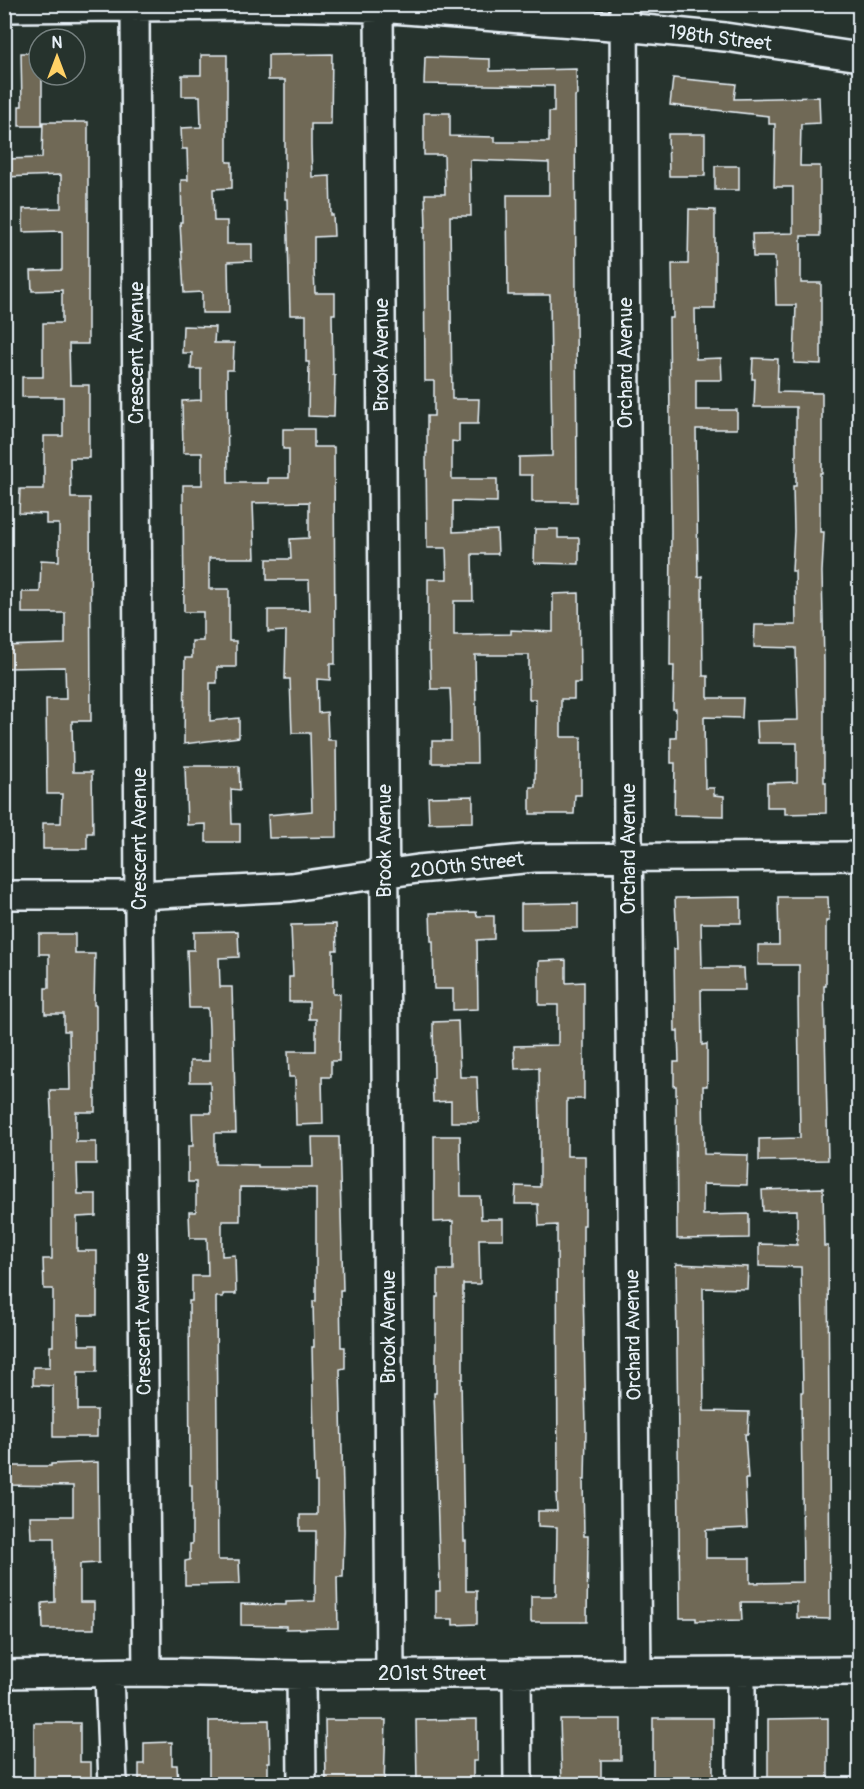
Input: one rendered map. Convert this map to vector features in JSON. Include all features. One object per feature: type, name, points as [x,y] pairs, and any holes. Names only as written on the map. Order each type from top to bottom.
[{"type":"street","name":"198th Street","points":[[4,8],[135,5],[264,6],[624,16],[725,37],[860,57]]},
{"type":"street","name":"Crescent Avenue","points":[[135,5],[139,895],[147,1672]]},
{"type":"street","name":"Brook Avenue","points":[[379,8],[390,1673]]},
{"type":"street","name":"Orchard Avenue","points":[[624,16],[628,857],[637,1672]]},
{"type":"street","name":"200th Street","points":[[4,895],[139,895],[291,887],[429,867],[511,860],[860,856]]},
{"type":"street","name":"201st Street","points":[[4,1674],[147,1672],[301,1675],[860,1671]]},
{"type":"street","points":[[741,1672],[741,1785]]},
{"type":"street","points":[[109,1673],[113,1785]]},
{"type":"street","points":[[517,1673],[518,1785]]},
{"type":"street","points":[[301,1675],[302,1785]]},
{"type":"building","points":[[21,53],[27,53],[27,87],[42,87],[42,126],[19,126],[19,106],[22,106]]},
{"type":"building","points":[[332,54],[331,124],[311,124],[311,146],[312,177],[330,176],[334,236],[314,237],[314,270],[315,293],[335,293],[335,314],[332,314],[333,375],[335,375],[334,417],[308,416],[309,362],[306,362],[306,315],[290,315],[287,199],[285,199],[285,80],[268,80],[268,55]]},
{"type":"building","points":[[201,55],[227,55],[227,162],[232,162],[232,188],[213,189],[214,221],[227,221],[227,244],[252,244],[252,261],[228,262],[229,313],[202,313],[202,292],[184,293],[180,222],[182,222],[181,180],[188,180],[187,149],[182,149],[181,128],[201,127],[200,96],[182,96],[182,75],[201,75]]},
{"type":"building","points":[[425,57],[490,59],[490,71],[576,69],[577,502],[532,502],[532,475],[519,475],[519,457],[552,456],[550,295],[508,295],[507,195],[549,195],[549,163],[470,160],[471,216],[450,216],[452,399],[479,399],[478,424],[459,424],[459,442],[452,441],[452,479],[497,479],[497,502],[453,501],[453,532],[497,530],[498,554],[472,554],[473,601],[454,601],[454,635],[511,634],[511,630],[553,632],[553,594],[579,593],[580,683],[574,683],[574,699],[561,699],[561,737],[581,737],[581,795],[575,795],[574,814],[530,814],[530,787],[535,787],[536,699],[529,699],[529,655],[475,655],[477,763],[432,763],[432,741],[451,741],[451,708],[450,689],[431,689],[430,652],[428,652],[428,579],[447,579],[446,548],[427,548],[427,416],[434,416],[434,381],[425,381],[424,227],[426,227],[425,194],[445,194],[444,155],[424,155],[424,113],[450,113],[450,136],[495,137],[495,142],[549,142],[549,112],[554,112],[554,86],[424,84]]},
{"type":"building","points":[[673,78],[736,84],[734,99],[819,97],[820,123],[801,124],[800,166],[820,166],[820,236],[801,236],[801,283],[821,283],[821,364],[794,363],[796,305],[776,305],[775,257],[753,257],[752,234],[793,233],[793,187],[774,187],[775,124],[769,124],[769,116],[670,105]]},
{"type":"building","points":[[43,122],[88,122],[88,344],[69,344],[70,385],[89,385],[89,458],[70,458],[71,498],[90,498],[91,721],[72,721],[73,772],[92,772],[93,833],[87,833],[87,849],[43,849],[43,823],[61,823],[62,794],[47,794],[46,699],[66,699],[65,667],[4,668],[4,646],[65,644],[65,613],[22,613],[22,592],[40,592],[41,560],[59,561],[59,524],[46,524],[46,514],[19,513],[20,489],[44,489],[44,436],[63,436],[63,397],[22,397],[22,377],[43,377],[43,323],[62,323],[62,290],[32,291],[31,271],[62,270],[62,231],[23,232],[23,209],[61,208],[61,175],[4,177],[4,159],[42,158]]},
{"type":"building","points":[[668,134],[705,134],[705,176],[669,176]]},
{"type":"building","points":[[715,166],[739,166],[739,190],[715,190]]},
{"type":"building","points":[[689,209],[715,210],[715,309],[695,309],[696,359],[721,358],[722,380],[696,380],[696,410],[737,410],[737,429],[696,429],[698,577],[702,576],[703,676],[708,676],[708,698],[743,698],[742,718],[704,717],[705,788],[714,788],[714,795],[724,796],[724,816],[674,815],[675,763],[671,763],[671,738],[676,738],[676,709],[673,709],[674,666],[670,666],[669,318],[673,318],[672,264],[688,264]]},
{"type":"building","points":[[183,326],[215,327],[214,343],[234,343],[233,370],[227,370],[228,483],[268,483],[268,478],[289,478],[289,449],[283,449],[283,429],[314,429],[314,447],[334,447],[335,664],[330,664],[330,680],[317,679],[318,713],[327,712],[328,740],[336,740],[337,837],[269,838],[268,815],[312,811],[310,733],[292,733],[290,679],[285,679],[286,631],[268,632],[268,610],[310,610],[309,580],[267,580],[267,559],[291,559],[290,539],[309,538],[309,502],[253,503],[255,558],[209,558],[209,589],[229,589],[229,641],[236,641],[236,667],[217,667],[217,683],[210,683],[210,721],[239,718],[239,737],[184,744],[185,658],[192,658],[192,641],[203,641],[203,612],[184,612],[183,485],[202,485],[202,453],[183,453],[182,401],[201,400],[201,369],[191,369],[192,353],[182,353]]},
{"type":"building","points":[[753,358],[778,359],[777,392],[822,393],[820,532],[824,532],[822,572],[826,813],[785,814],[785,807],[767,807],[767,783],[797,782],[797,743],[758,743],[757,721],[798,720],[796,648],[754,647],[755,625],[796,625],[795,571],[792,571],[793,486],[796,486],[796,407],[754,407]]},
{"type":"building","points":[[535,529],[558,529],[558,538],[579,538],[579,564],[534,563]]},
{"type":"building","points":[[185,766],[239,766],[240,790],[231,789],[232,824],[240,824],[240,842],[206,842],[206,824],[187,825]]},
{"type":"building","points":[[473,796],[473,822],[429,823],[428,797]]},
{"type":"building","points":[[741,897],[741,923],[701,923],[702,968],[744,968],[745,990],[701,990],[702,1045],[707,1044],[707,1086],[703,1086],[704,1154],[748,1155],[747,1185],[703,1184],[703,1215],[749,1214],[749,1238],[677,1239],[674,1062],[679,1062],[678,1031],[675,1031],[674,949],[677,949],[675,898]]},
{"type":"building","points":[[778,897],[828,897],[829,921],[826,921],[826,986],[824,986],[828,1160],[759,1161],[759,1139],[800,1138],[799,965],[758,965],[758,945],[779,945]]},
{"type":"building","points":[[578,903],[578,928],[521,929],[521,904]]},
{"type":"building","points":[[476,912],[477,916],[494,916],[494,939],[477,940],[478,1009],[453,1010],[453,989],[434,989],[430,913]]},
{"type":"building","points":[[336,924],[337,950],[333,950],[333,994],[340,994],[339,1061],[331,1061],[331,1077],[322,1077],[323,1124],[296,1125],[295,1077],[289,1077],[288,1051],[316,1051],[316,1019],[309,1019],[309,1002],[289,1002],[289,977],[293,977],[291,925]]},
{"type":"building","points":[[238,931],[239,957],[219,958],[220,987],[232,987],[236,1133],[215,1133],[215,1164],[313,1167],[312,1137],[339,1137],[343,1290],[340,1290],[341,1347],[345,1347],[345,1368],[340,1369],[344,1531],[343,1577],[337,1577],[338,1628],[286,1629],[286,1626],[241,1625],[241,1604],[286,1605],[286,1602],[315,1601],[316,1531],[300,1531],[300,1515],[317,1515],[312,1347],[314,1347],[313,1301],[316,1301],[316,1188],[240,1187],[240,1221],[222,1221],[222,1256],[235,1255],[236,1294],[223,1294],[223,1297],[216,1297],[218,1560],[239,1560],[240,1584],[185,1585],[185,1561],[190,1560],[190,1544],[192,1544],[189,1301],[192,1301],[192,1276],[208,1276],[207,1238],[190,1238],[189,1212],[196,1212],[196,1182],[188,1182],[188,1146],[193,1146],[192,1113],[211,1113],[210,1082],[190,1082],[190,1061],[209,1061],[209,1029],[208,1008],[189,1008],[187,950],[194,950],[194,932]]},
{"type":"building","points":[[39,934],[75,934],[75,954],[95,954],[95,1112],[76,1112],[76,1142],[96,1142],[96,1164],[77,1164],[78,1194],[96,1194],[96,1216],[77,1217],[77,1251],[97,1251],[97,1315],[78,1315],[79,1345],[97,1345],[97,1372],[78,1372],[78,1410],[97,1410],[97,1437],[53,1437],[53,1386],[33,1385],[33,1367],[50,1367],[50,1346],[53,1346],[53,1289],[44,1289],[43,1259],[52,1259],[50,1090],[70,1090],[69,1031],[64,1031],[64,1014],[45,1014],[45,988],[49,988],[49,954],[39,954]]},
{"type":"building","points":[[566,960],[566,983],[584,982],[584,1099],[567,1099],[567,1156],[585,1156],[583,1285],[586,1430],[585,1480],[583,1480],[584,1536],[588,1536],[587,1622],[531,1622],[531,1596],[556,1596],[557,1527],[538,1526],[538,1511],[557,1511],[557,1225],[539,1226],[538,1204],[515,1204],[516,1186],[540,1187],[540,1136],[539,1068],[515,1069],[514,1046],[558,1045],[558,1005],[539,1005],[539,961]]},
{"type":"building","points":[[458,1021],[460,1077],[477,1077],[479,1122],[451,1122],[451,1101],[433,1102],[433,1022]]},
{"type":"building","points":[[434,1136],[460,1136],[461,1196],[480,1196],[481,1219],[503,1219],[503,1239],[479,1239],[480,1284],[463,1284],[463,1379],[461,1379],[466,1591],[477,1591],[477,1624],[453,1625],[453,1619],[436,1619],[436,1591],[440,1591],[434,1393],[436,1393],[436,1297],[438,1297],[438,1270],[453,1270],[453,1221],[434,1222]]},
{"type":"building","points":[[823,1188],[824,1246],[828,1246],[830,1619],[797,1618],[797,1602],[741,1602],[742,1620],[696,1621],[696,1618],[680,1618],[676,1264],[748,1267],[747,1289],[703,1288],[704,1411],[749,1412],[748,1434],[745,1434],[748,1479],[745,1479],[747,1528],[706,1530],[706,1558],[750,1558],[750,1583],[803,1582],[801,1267],[759,1266],[759,1244],[797,1245],[797,1210],[763,1211],[762,1190]]},
{"type":"building","points":[[98,1462],[99,1563],[80,1564],[80,1602],[94,1602],[94,1629],[43,1629],[42,1603],[55,1602],[54,1538],[31,1538],[30,1516],[73,1516],[73,1486],[4,1485],[4,1466],[51,1466],[51,1464]]},
{"type":"building","points":[[653,1718],[713,1718],[713,1785],[653,1785]]},
{"type":"building","points":[[828,1718],[828,1785],[768,1785],[768,1719]]},
{"type":"building","points":[[477,1719],[477,1761],[473,1761],[473,1785],[417,1785],[416,1720]]},
{"type":"building","points":[[560,1719],[621,1719],[621,1760],[601,1760],[601,1785],[562,1785]]},
{"type":"building","points":[[269,1720],[268,1785],[209,1785],[209,1721]]},
{"type":"building","points":[[325,1720],[386,1720],[384,1785],[326,1785]]},
{"type":"building","points":[[34,1723],[80,1723],[80,1762],[91,1762],[91,1785],[34,1785]]},
{"type":"building","points":[[172,1742],[172,1765],[177,1765],[178,1785],[139,1785],[139,1764],[144,1764],[144,1743]]}]
